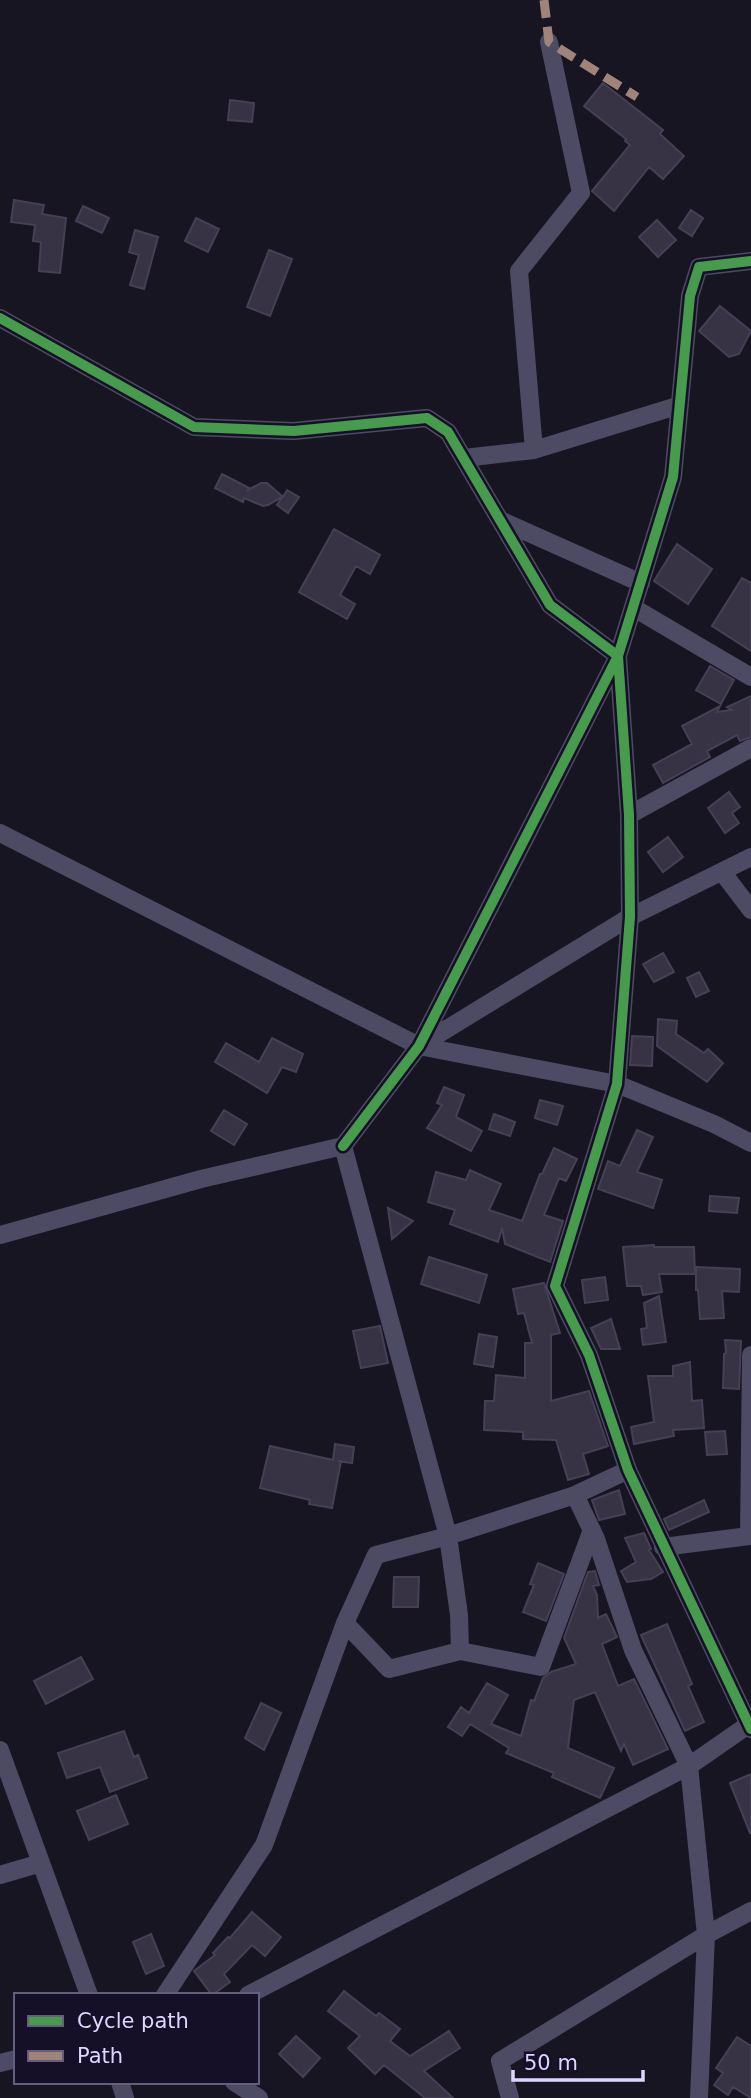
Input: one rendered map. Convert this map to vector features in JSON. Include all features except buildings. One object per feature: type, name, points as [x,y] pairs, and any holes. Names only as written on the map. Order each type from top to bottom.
[{"type":"street","points":[[534,450],[519,271],[581,193],[550,42]]},
{"type":"street","points":[[0,1235],[201,1179],[343,1146],[419,1046],[618,656],[673,477],[690,296],[699,267],[751,261]]},
{"type":"street","points":[[0,318],[194,427],[294,431],[427,418],[448,432],[550,605],[618,656],[629,815],[631,917],[617,1084],[555,1286],[589,1355],[628,1470],[750,1726],[690,1766],[252,1993]]},
{"type":"street","points":[[464,458],[534,450],[680,405]]},
{"type":"street","points":[[500,520],[641,583]]},
{"type":"street","points":[[634,608],[751,677]]},
{"type":"street","points":[[629,815],[751,748]]},
{"type":"street","points":[[0,833],[419,1046],[617,1084],[714,1124],[751,1143]]},
{"type":"street","points":[[419,1046],[631,917],[751,857]]},
{"type":"street","points":[[723,873],[751,910]]},
{"type":"street","points":[[343,1146],[448,1536],[459,1615],[460,1651]]},
{"type":"street","points":[[663,1547],[750,1536],[751,1355]]},
{"type":"street","points":[[166,1993],[264,1846],[345,1623],[376,1555],[448,1536],[575,1495],[628,1470]]},
{"type":"street","points":[[575,1495],[592,1530],[633,1650],[690,1766],[706,1935],[699,2098]]},
{"type":"street","points":[[345,1623],[389,1669],[460,1651],[541,1667],[592,1530]]},
{"type":"street","points":[[0,1749],[88,1993]]},
{"type":"street","points":[[0,1875],[41,1863]]},
{"type":"street","points":[[510,2098],[500,2061],[706,1935],[751,1911]]},
{"type":"street","points":[[237,2084],[258,2098]]},
{"type":"marked path","points":[[544,0],[549,42],[637,97]]},
{"type":"cycle path","points":[[751,261],[699,267],[690,296],[673,477],[618,656],[629,815],[630,917],[617,1084],[555,1286],[589,1355],[628,1470],[751,1729]]},
{"type":"cycle path","points":[[0,318],[194,427],[294,431],[427,418],[448,432],[550,605],[618,656],[419,1046],[343,1146]]}]
